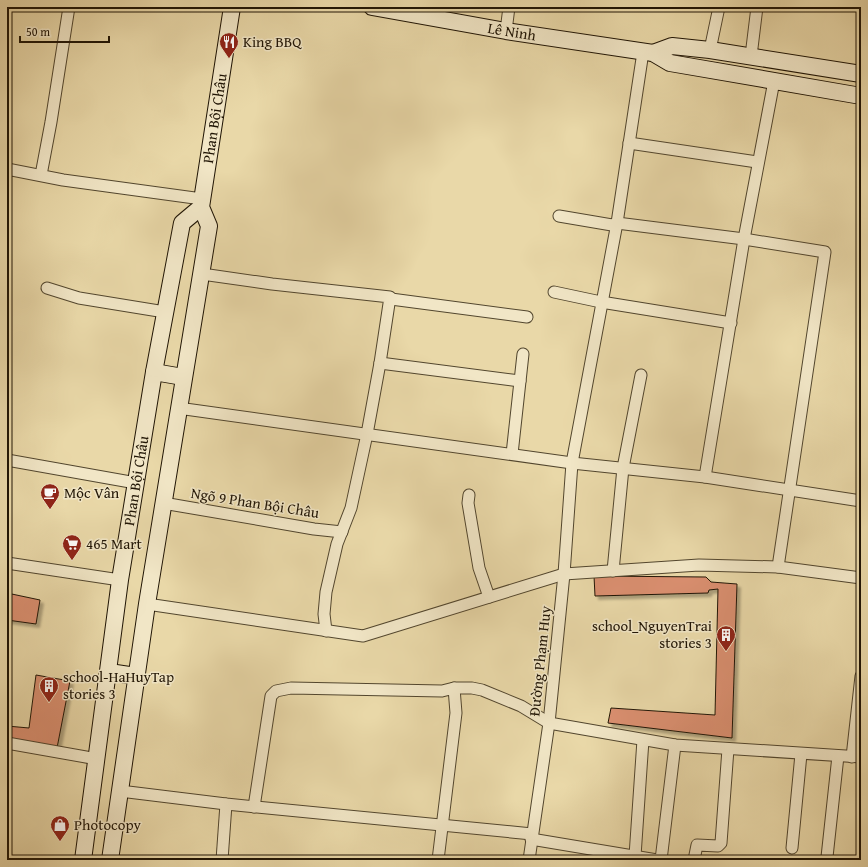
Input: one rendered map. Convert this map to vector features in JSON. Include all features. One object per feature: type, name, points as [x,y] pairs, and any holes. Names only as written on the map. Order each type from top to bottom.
[{"type":"main road","name":"Phan Bội Châu","points":[[110,860],[147,604],[183,377],[202,274],[209,226],[202,203],[232,7]]},
{"type":"main road","name":"Lê Ninh","points":[[372,7],[506,31],[648,53],[670,64],[861,96]]},
{"type":"main road","name":"Lê Ninh","points":[[648,53],[672,46],[751,56],[861,74]]},
{"type":"main road","name":"Phan Bội Châu","points":[[83,860],[120,580],[154,372],[182,222],[202,203]]},
{"type":"main road","points":[[154,372],[183,377]]},
{"type":"main road","points":[[109,672],[136,676]]},
{"type":"street","points":[[40,175],[51,122],[69,7]]},
{"type":"street","points":[[506,31],[509,7]]},
{"type":"street","points":[[710,50],[718,7]]},
{"type":"street","points":[[751,56],[757,7]]},
{"type":"street","name":"Đường Phạm Huy","points":[[529,860],[549,723],[564,574],[572,463],[617,223],[629,143],[648,53]]},
{"type":"street","points":[[705,477],[757,162],[774,81]]},
{"type":"street","points":[[629,143],[757,162]]},
{"type":"street","points":[[7,170],[202,203]]},
{"type":"street","points":[[559,216],[612,225],[617,223],[744,239],[825,252],[778,567]]},
{"type":"street","points":[[202,274],[272,284],[387,295],[391,300],[527,317]]},
{"type":"street","points":[[47,288],[79,298],[165,312]]},
{"type":"street","points":[[554,292],[601,302],[731,323]]},
{"type":"street","points":[[326,631],[324,614],[326,592],[342,532],[351,508],[367,434],[391,300]]},
{"type":"street","points":[[512,454],[523,354]]},
{"type":"street","points":[[380,363],[520,381]]},
{"type":"street","points":[[613,571],[623,468],[641,375]]},
{"type":"street","points":[[178,408],[572,463],[705,477],[861,501]]},
{"type":"street","points":[[7,460],[136,483]]},
{"type":"street","points":[[469,495],[468,503],[479,568],[488,598]]},
{"type":"street","name":"Ngõ 9 Phan Bội Châu","points":[[163,503],[314,529],[342,532]]},
{"type":"street","points":[[7,563],[120,580]]},
{"type":"street","points":[[147,604],[363,636],[564,574],[699,565],[778,567],[861,578]]},
{"type":"street","points":[[254,807],[271,696],[276,691],[291,688],[442,691],[454,688],[472,688],[482,690],[521,706],[549,723],[643,740],[675,745],[857,757],[861,676]]},
{"type":"street","points":[[438,860],[444,825],[456,713],[454,688]]},
{"type":"street","points":[[635,856],[643,740]]},
{"type":"street","points":[[7,743],[97,759]]},
{"type":"street","points":[[661,860],[675,745]]},
{"type":"street","points":[[694,860],[697,845],[718,846],[721,843],[728,749]]},
{"type":"street","points":[[792,848],[800,754]]},
{"type":"street","points":[[827,857],[838,756]]},
{"type":"street","points":[[120,791],[254,807],[444,825],[532,837],[657,860]]},
{"type":"street","points":[[222,860],[226,804]]},
{"type":"building","name":"school_NguyenTrai stories 3","points":[[594,576],[706,577],[711,582],[737,584],[732,738],[608,723],[611,708],[715,715],[718,589],[709,590],[708,593],[595,596]]},
{"type":"building","points":[[7,593],[40,600],[36,624],[7,620]]},
{"type":"building","name":"school-HaHuyTap stories 3","points":[[36,675],[70,681],[57,748],[7,738],[7,726],[29,728]]},
{"type":"place","name":"King BBQ","points":[[229,59]]},
{"type":"place","name":"Mộc Vân","points":[[50,510]]},
{"type":"place","name":"465 Mart","points":[[72,561]]},
{"type":"place","name":"school_NguyenTrai stories 3","points":[[726,652]]},
{"type":"place","name":"school-HaHuyTap stories 3","points":[[49,703]]},
{"type":"place","name":"Photocopy","points":[[60,842]]}]
